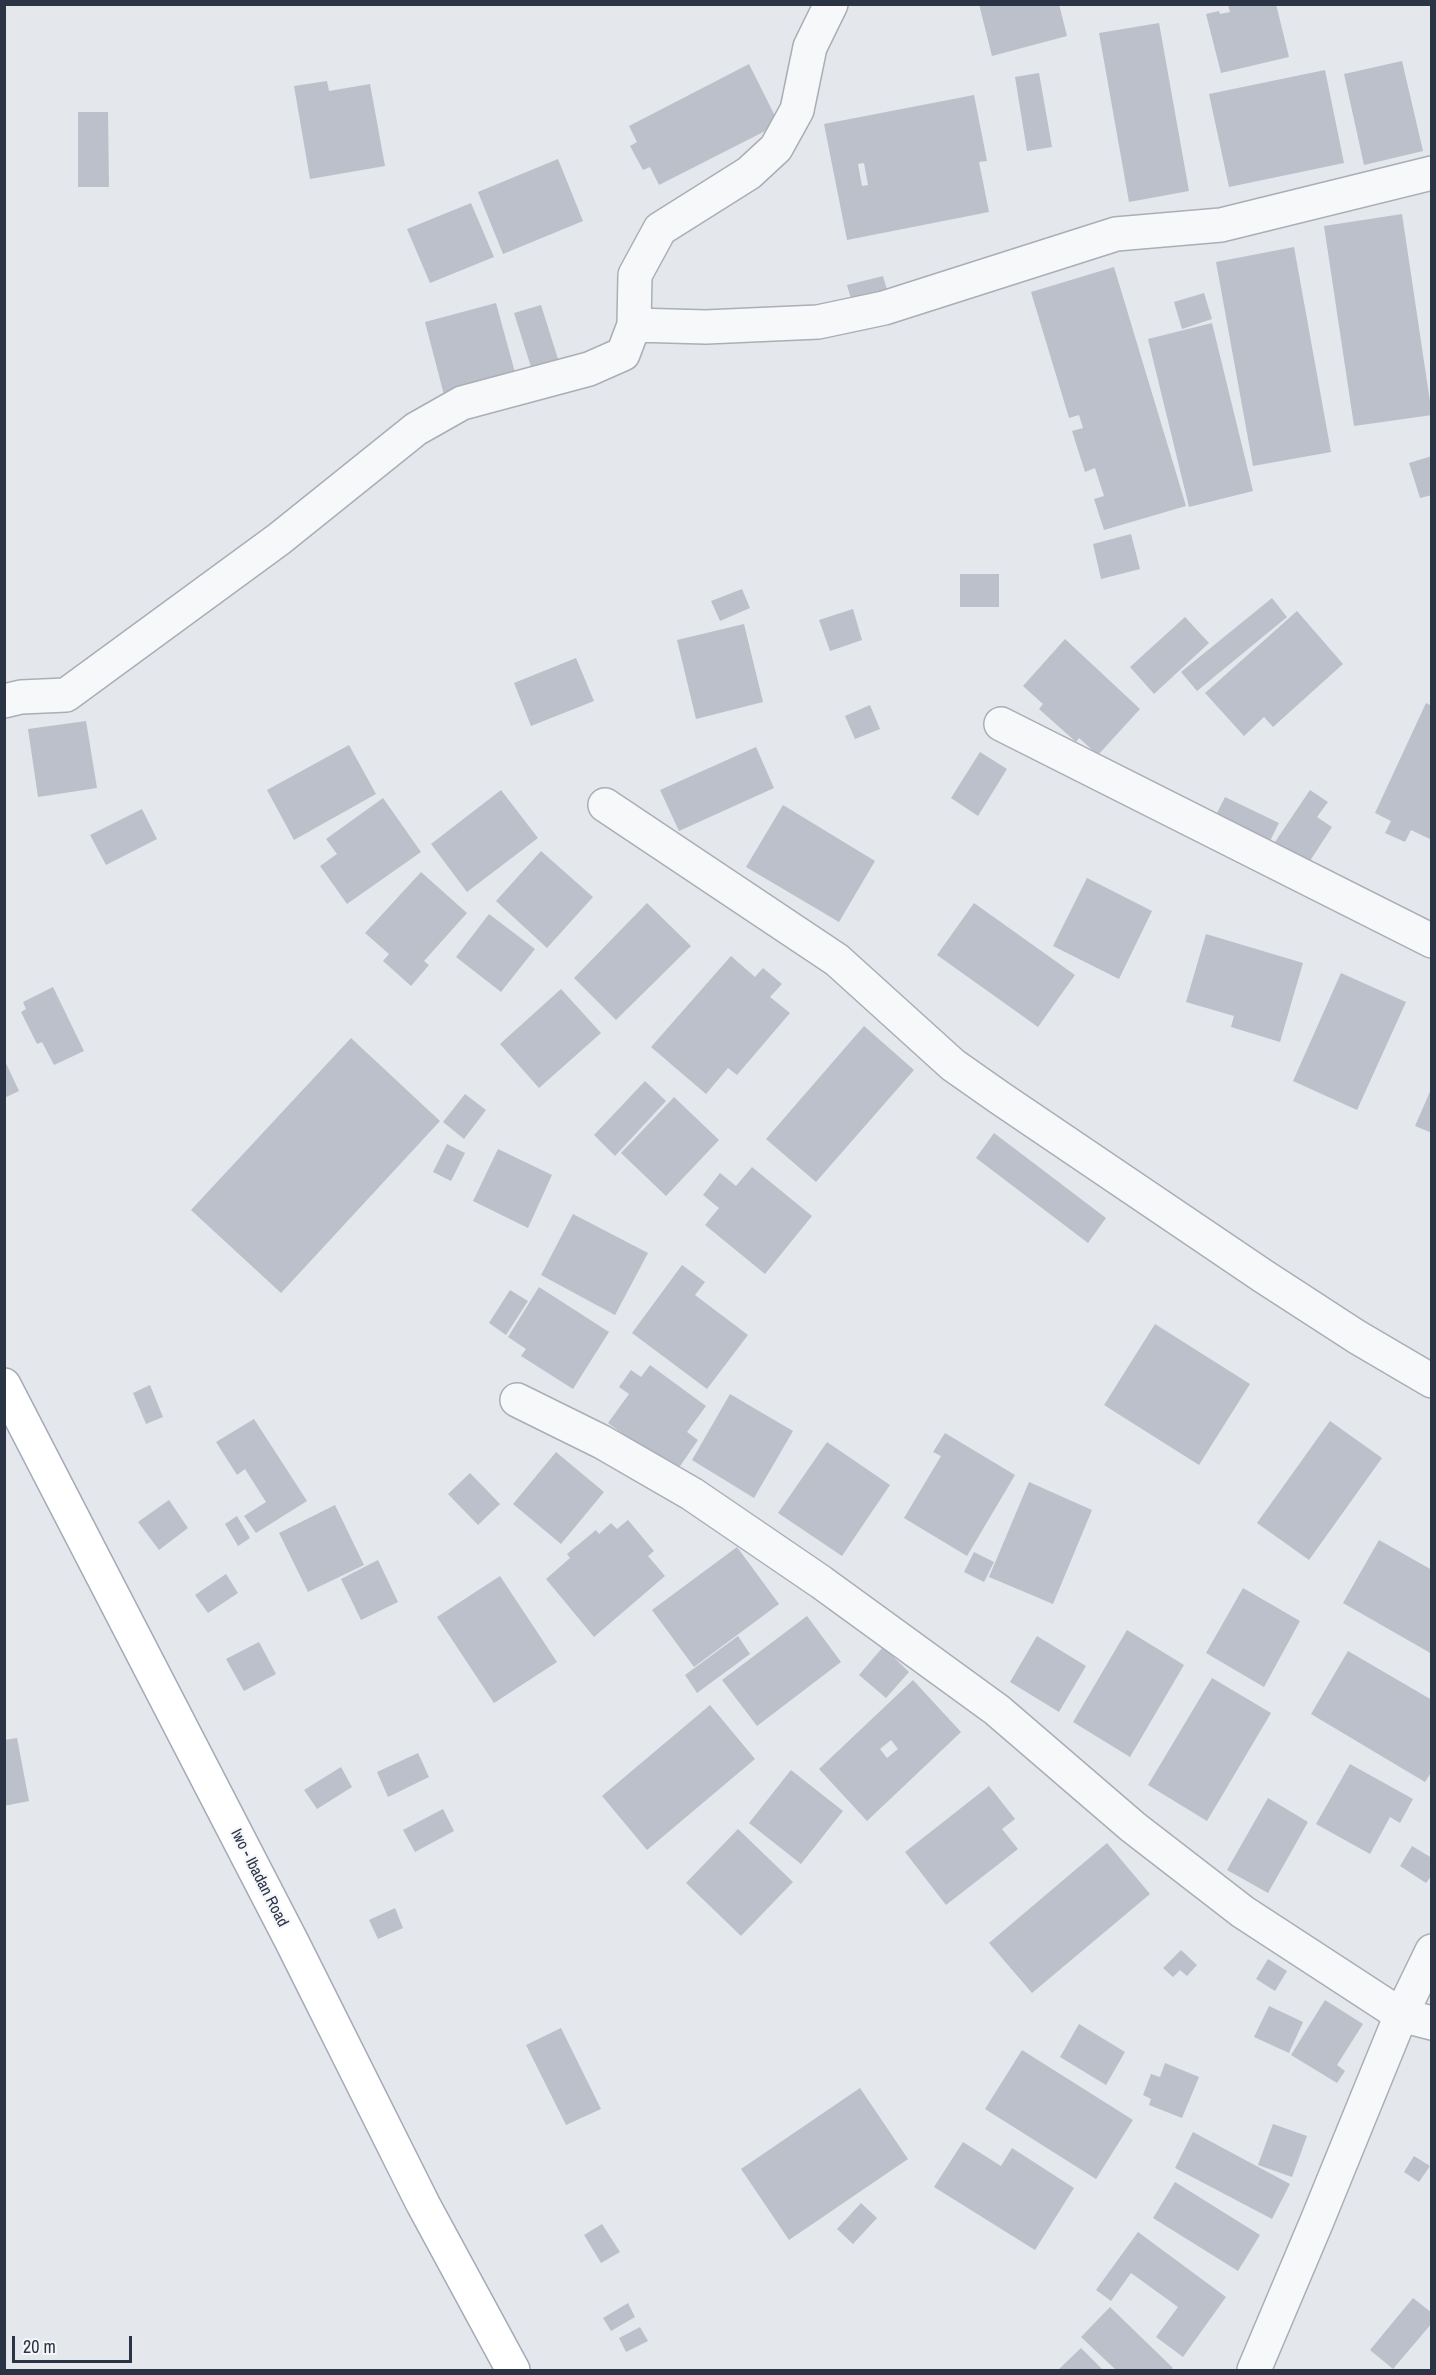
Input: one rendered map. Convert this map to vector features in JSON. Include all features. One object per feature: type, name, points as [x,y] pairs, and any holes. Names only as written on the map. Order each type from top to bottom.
[{"type":"main road","name":"Iwo - Ibadan Road","points":[[4,1385],[292,1942],[423,2204],[513,2370]]},
{"type":"street","points":[[4,700],[66,695],[279,539],[416,429],[462,403],[589,369],[623,354],[634,325],[635,275],[660,229],[749,172],[776,148],[797,110],[810,47],[831,4]]},
{"type":"street","points":[[634,325],[706,327],[818,322],[884,308],[1116,234],[1221,225],[1431,173]]},
{"type":"street","points":[[1001,724],[1431,941]]},
{"type":"street","points":[[605,805],[837,960],[953,1065],[1000,1098],[1282,1288],[1357,1337],[1431,1381]]},
{"type":"street","points":[[517,1400],[602,1442],[692,1494],[821,1582],[997,1710],[1133,1827],[1243,1912],[1416,2019]]},
{"type":"street","points":[[1254,2370],[1322,2210],[1416,2019],[1431,1951]]},
{"type":"building","points":[[979,4],[1059,4],[1067,36],[992,56]]},
{"type":"building","points":[[1276,4],[1289,57],[1221,73],[1206,14],[1219,11],[1220,14],[1230,12],[1228,5]]},
{"type":"building","points":[[1159,23],[1189,191],[1129,202],[1099,33]]},
{"type":"building","points":[[1402,61],[1423,151],[1364,165],[1344,74]]},
{"type":"building","points":[[749,64],[779,124],[659,185],[650,167],[643,170],[630,146],[637,142],[629,126]]},
{"type":"building","points":[[1325,70],[1344,163],[1229,187],[1209,94]]},
{"type":"building","points":[[1039,73],[1052,147],[1027,151],[1015,77]]},
{"type":"building","points":[[327,81],[329,91],[370,84],[385,166],[310,179],[294,86]]},
{"type":"building","points":[[974,95],[987,161],[979,162],[989,212],[847,240],[824,124]],"holes":[[[864,163],[868,185],[862,186],[858,164]]]},
{"type":"building","points":[[78,112],[108,112],[109,187],[78,187]]},
{"type":"building","points":[[558,159],[583,221],[503,254],[478,192]]},
{"type":"building","points":[[471,203],[494,257],[430,283],[407,229]]},
{"type":"building","points":[[1402,214],[1432,415],[1354,426],[1324,226]]},
{"type":"building","points":[[1294,247],[1331,452],[1253,466],[1216,262]]},
{"type":"building","points":[[1114,267],[1186,506],[1104,530],[1094,499],[1104,496],[1095,468],[1085,472],[1072,431],[1083,428],[1079,415],[1069,418],[1031,292]]},
{"type":"building","points":[[883,276],[887,290],[851,299],[847,285]]},
{"type":"building","points":[[1204,293],[1212,319],[1182,329],[1174,302]]},
{"type":"building","points":[[496,303],[516,376],[444,395],[425,322]]},
{"type":"building","points":[[541,305],[558,359],[531,367],[514,313]]},
{"type":"building","points":[[1212,323],[1253,491],[1189,507],[1148,339]]},
{"type":"building","points":[[1432,456],[1432,495],[1420,498],[1409,463]]},
{"type":"building","points":[[1131,534],[1140,569],[1101,579],[1093,544]]},
{"type":"building","points":[[960,574],[999,574],[999,607],[960,607]]},
{"type":"building","points":[[742,589],[750,608],[720,621],[711,601]]},
{"type":"building","points":[[1272,598],[1287,617],[1197,691],[1181,672]]},
{"type":"building","points":[[853,609],[862,640],[830,651],[819,620]]},
{"type":"building","points":[[1297,611],[1343,664],[1273,727],[1264,717],[1244,736],[1205,693]]},
{"type":"building","points":[[1185,617],[1209,643],[1154,694],[1130,667]]},
{"type":"building","points":[[744,624],[763,702],[696,719],[677,640]]},
{"type":"building","points":[[1065,639],[1140,709],[1098,755],[1079,738],[1076,742],[1039,709],[1043,704],[1023,686]]},
{"type":"building","points":[[576,658],[594,701],[531,726],[514,683]]},
{"type":"building","points":[[1426,703],[1432,706],[1432,840],[1411,830],[1405,842],[1385,833],[1391,821],[1375,813]]},
{"type":"building","points":[[870,705],[880,729],[855,739],[845,716]]},
{"type":"building","points":[[86,721],[97,788],[38,797],[28,729]]},
{"type":"building","points":[[349,745],[376,794],[294,840],[267,790]]},
{"type":"building","points":[[756,747],[774,788],[679,831],[660,790]]},
{"type":"building","points":[[980,752],[1007,769],[978,816],[951,798]]},
{"type":"building","points":[[501,790],[538,838],[467,892],[431,844]]},
{"type":"building","points":[[1310,790],[1328,802],[1317,817],[1332,827],[1308,864],[1275,842]]},
{"type":"building","points":[[1225,797],[1279,823],[1270,841],[1216,815]]},
{"type":"building","points":[[383,798],[421,852],[347,904],[320,866],[337,854],[326,839]]},
{"type":"building","points":[[783,805],[875,861],[839,922],[746,867]]},
{"type":"building","points":[[142,809],[157,839],[106,865],[90,835]]},
{"type":"building","points":[[541,851],[593,897],[547,948],[496,901]]},
{"type":"building","points":[[421,872],[467,913],[424,961],[429,965],[411,986],[383,961],[389,954],[365,933]]},
{"type":"building","points":[[1087,878],[1152,911],[1119,979],[1053,946]]},
{"type":"building","points":[[647,903],[691,946],[616,1020],[574,978]]},
{"type":"building","points":[[974,903],[1075,975],[1038,1027],[937,955]]},
{"type":"building","points":[[489,914],[535,949],[501,992],[456,957]]},
{"type":"building","points":[[1206,934],[1303,963],[1280,1042],[1231,1027],[1234,1016],[1186,1002]]},
{"type":"building","points":[[731,956],[755,977],[763,968],[782,984],[770,997],[790,1013],[737,1075],[728,1068],[706,1094],[651,1047]]},
{"type":"building","points":[[1341,973],[1406,1002],[1357,1110],[1293,1081]]},
{"type":"building","points":[[53,987],[84,1051],[54,1065],[42,1042],[37,1044],[21,1012],[26,1009],[23,1002]]},
{"type":"building","points":[[561,989],[601,1033],[539,1088],[500,1044]]},
{"type":"building","points":[[864,1026],[914,1070],[816,1182],[766,1139]]},
{"type":"building","points":[[351,1038],[440,1121],[281,1293],[191,1210]]},
{"type":"building","points":[[4,1059],[19,1091],[4,1098]]},
{"type":"building","points":[[645,1081],[666,1101],[615,1156],[594,1135]]},
{"type":"building","points":[[1432,1087],[1432,1133],[1415,1126]]},
{"type":"building","points":[[465,1094],[486,1110],[464,1139],[443,1122]]},
{"type":"building","points":[[674,1097],[719,1140],[666,1196],[621,1153]]},
{"type":"building","points":[[994,1133],[1106,1218],[1088,1243],[976,1158]]},
{"type":"building","points":[[447,1144],[465,1153],[451,1181],[433,1172]]},
{"type":"building","points":[[498,1149],[552,1175],[528,1228],[473,1201]]},
{"type":"building","points":[[752,1167],[812,1216],[765,1274],[705,1225],[719,1208],[703,1195],[720,1173],[736,1186]]},
{"type":"building","points":[[573,1214],[648,1253],[615,1315],[541,1275]]},
{"type":"building","points":[[682,1265],[705,1282],[695,1295],[748,1335],[707,1389],[632,1333]]},
{"type":"building","points":[[539,1287],[609,1332],[573,1389],[521,1356],[526,1349],[508,1337]]},
{"type":"building","points":[[510,1290],[528,1301],[506,1335],[489,1323]]},
{"type":"building","points":[[1155,1324],[1250,1384],[1199,1465],[1104,1405]]},
{"type":"building","points":[[650,1365],[706,1406],[687,1432],[698,1440],[676,1472],[608,1423],[629,1394],[619,1387],[631,1370],[641,1377]]},
{"type":"building","points":[[150,1385],[163,1417],[146,1424],[133,1393]]},
{"type":"building","points":[[730,1394],[793,1431],[754,1498],[692,1460]]},
{"type":"building","points":[[254,1419],[307,1501],[256,1533],[244,1516],[266,1502],[245,1469],[237,1475],[216,1442]]},
{"type":"building","points":[[1330,1421],[1382,1458],[1309,1560],[1257,1523]]},
{"type":"building","points":[[945,1433],[1015,1475],[967,1556],[904,1518],[941,1456],[933,1452]]},
{"type":"building","points":[[827,1442],[890,1485],[842,1556],[778,1513]]},
{"type":"building","points":[[556,1452],[604,1492],[561,1544],[513,1504]]},
{"type":"building","points":[[470,1473],[500,1504],[478,1525],[448,1494]]},
{"type":"building","points":[[1029,1482],[1092,1510],[1053,1604],[989,1577]]},
{"type":"building","points":[[169,1500],[188,1528],[159,1550],[138,1522]]},
{"type":"building","points":[[335,1505],[364,1565],[308,1592],[279,1533]]},
{"type":"building","points":[[237,1516],[250,1538],[238,1546],[225,1524]]},
{"type":"building","points":[[628,1520],[654,1551],[648,1556],[665,1576],[594,1637],[546,1579],[570,1558],[567,1554],[596,1530],[599,1534],[611,1523],[617,1529]]},
{"type":"building","points":[[1379,1540],[1432,1570],[1432,1654],[1343,1603]]},
{"type":"building","points":[[737,1547],[779,1604],[694,1667],[652,1610]]},
{"type":"building","points":[[974,1552],[994,1562],[984,1582],[964,1572]]},
{"type":"building","points":[[378,1560],[398,1602],[361,1620],[341,1579]]},
{"type":"building","points":[[226,1574],[238,1593],[208,1613],[195,1595]]},
{"type":"building","points":[[500,1576],[557,1662],[494,1703],[437,1617]]},
{"type":"building","points":[[1243,1588],[1300,1621],[1264,1687],[1206,1653]]},
{"type":"building","points":[[807,1616],[841,1662],[757,1726],[722,1680]]},
{"type":"building","points":[[1127,1630],[1184,1665],[1130,1757],[1073,1722]]},
{"type":"building","points":[[738,1636],[750,1654],[697,1693],[685,1675]]},
{"type":"building","points":[[1037,1636],[1086,1666],[1059,1712],[1010,1682]]},
{"type":"building","points":[[259,1642],[276,1674],[244,1691],[226,1659]]},
{"type":"building","points":[[883,1647],[909,1672],[886,1698],[859,1675]]},
{"type":"building","points":[[1348,1651],[1432,1700],[1432,1771],[1425,1782],[1311,1714]]},
{"type":"building","points":[[1212,1678],[1271,1713],[1207,1821],[1148,1785]]},
{"type":"building","points":[[913,1680],[961,1732],[867,1821],[819,1769]],"holes":[[[891,1740],[898,1749],[887,1758],[880,1749]]]},
{"type":"building","points":[[710,1705],[755,1759],[647,1850],[602,1796]]},
{"type":"building","points":[[17,1738],[29,1801],[4,1806],[4,1740]]},
{"type":"building","points":[[418,1753],[429,1777],[388,1797],[377,1772]]},
{"type":"building","points":[[1350,1764],[1413,1799],[1400,1823],[1390,1817],[1370,1854],[1316,1824]]},
{"type":"building","points":[[341,1767],[352,1787],[317,1809],[304,1790]]},
{"type":"building","points":[[791,1770],[843,1811],[801,1864],[749,1823]]},
{"type":"building","points":[[989,1786],[1015,1819],[1002,1829],[1018,1849],[946,1905],[905,1852]]},
{"type":"building","points":[[1268,1798],[1308,1822],[1268,1893],[1227,1870]]},
{"type":"building","points":[[443,1809],[454,1831],[415,1852],[403,1830]]},
{"type":"building","points":[[738,1829],[793,1882],[741,1936],[686,1883]]},
{"type":"building","points":[[1107,1843],[1150,1894],[1032,1993],[989,1943]]},
{"type":"building","points":[[1412,1846],[1432,1858],[1432,1875],[1426,1883],[1400,1866]]},
{"type":"building","points":[[395,1908],[403,1928],[378,1939],[369,1920]]},
{"type":"building","points":[[1181,1950],[1197,1965],[1187,1976],[1180,1970],[1173,1977],[1163,1968]]},
{"type":"building","points":[[1268,1959],[1287,1971],[1275,1991],[1256,1979]]},
{"type":"building","points":[[1325,2000],[1363,2024],[1337,2065],[1345,2071],[1337,2083],[1291,2055]]},
{"type":"building","points":[[1269,2006],[1303,2022],[1289,2053],[1254,2037]]},
{"type":"building","points":[[1079,2024],[1125,2052],[1106,2085],[1060,2057]]},
{"type":"building","points":[[561,2028],[601,2109],[566,2125],[526,2045]]},
{"type":"building","points":[[1022,2050],[1133,2120],[1096,2179],[985,2109]]},
{"type":"building","points":[[1165,2063],[1199,2077],[1182,2118],[1149,2105],[1151,2099],[1143,2095],[1151,2074],[1160,2077]]},
{"type":"building","points":[[860,2088],[908,2159],[789,2240],[741,2169]]},
{"type":"building","points":[[1273,2124],[1307,2136],[1292,2177],[1258,2165]]},
{"type":"building","points":[[1193,2132],[1290,2184],[1272,2219],[1175,2168]]},
{"type":"building","points":[[963,2142],[1001,2166],[1012,2148],[1074,2188],[1035,2250],[934,2187]]},
{"type":"building","points":[[1414,2156],[1430,2166],[1419,2182],[1404,2172]]},
{"type":"building","points":[[1175,2182],[1260,2235],[1238,2271],[1153,2218]]},
{"type":"building","points":[[861,2203],[877,2218],[853,2244],[837,2229]]},
{"type":"building","points":[[602,2224],[620,2252],[601,2263],[584,2235]]},
{"type":"building","points":[[1138,2232],[1226,2297],[1183,2357],[1156,2337],[1178,2307],[1131,2273],[1111,2301],[1096,2290]]},
{"type":"building","points":[[1413,2298],[1432,2313],[1432,2323],[1393,2369],[1370,2350]]},
{"type":"building","points":[[628,2303],[635,2317],[611,2331],[603,2318]]},
{"type":"building","points":[[1110,2307],[1173,2368],[1171,2370],[1116,2370],[1081,2337]]},
{"type":"building","points":[[640,2327],[648,2341],[626,2352],[619,2338]]},
{"type":"building","points":[[1081,2348],[1103,2370],[1058,2370]]}]
